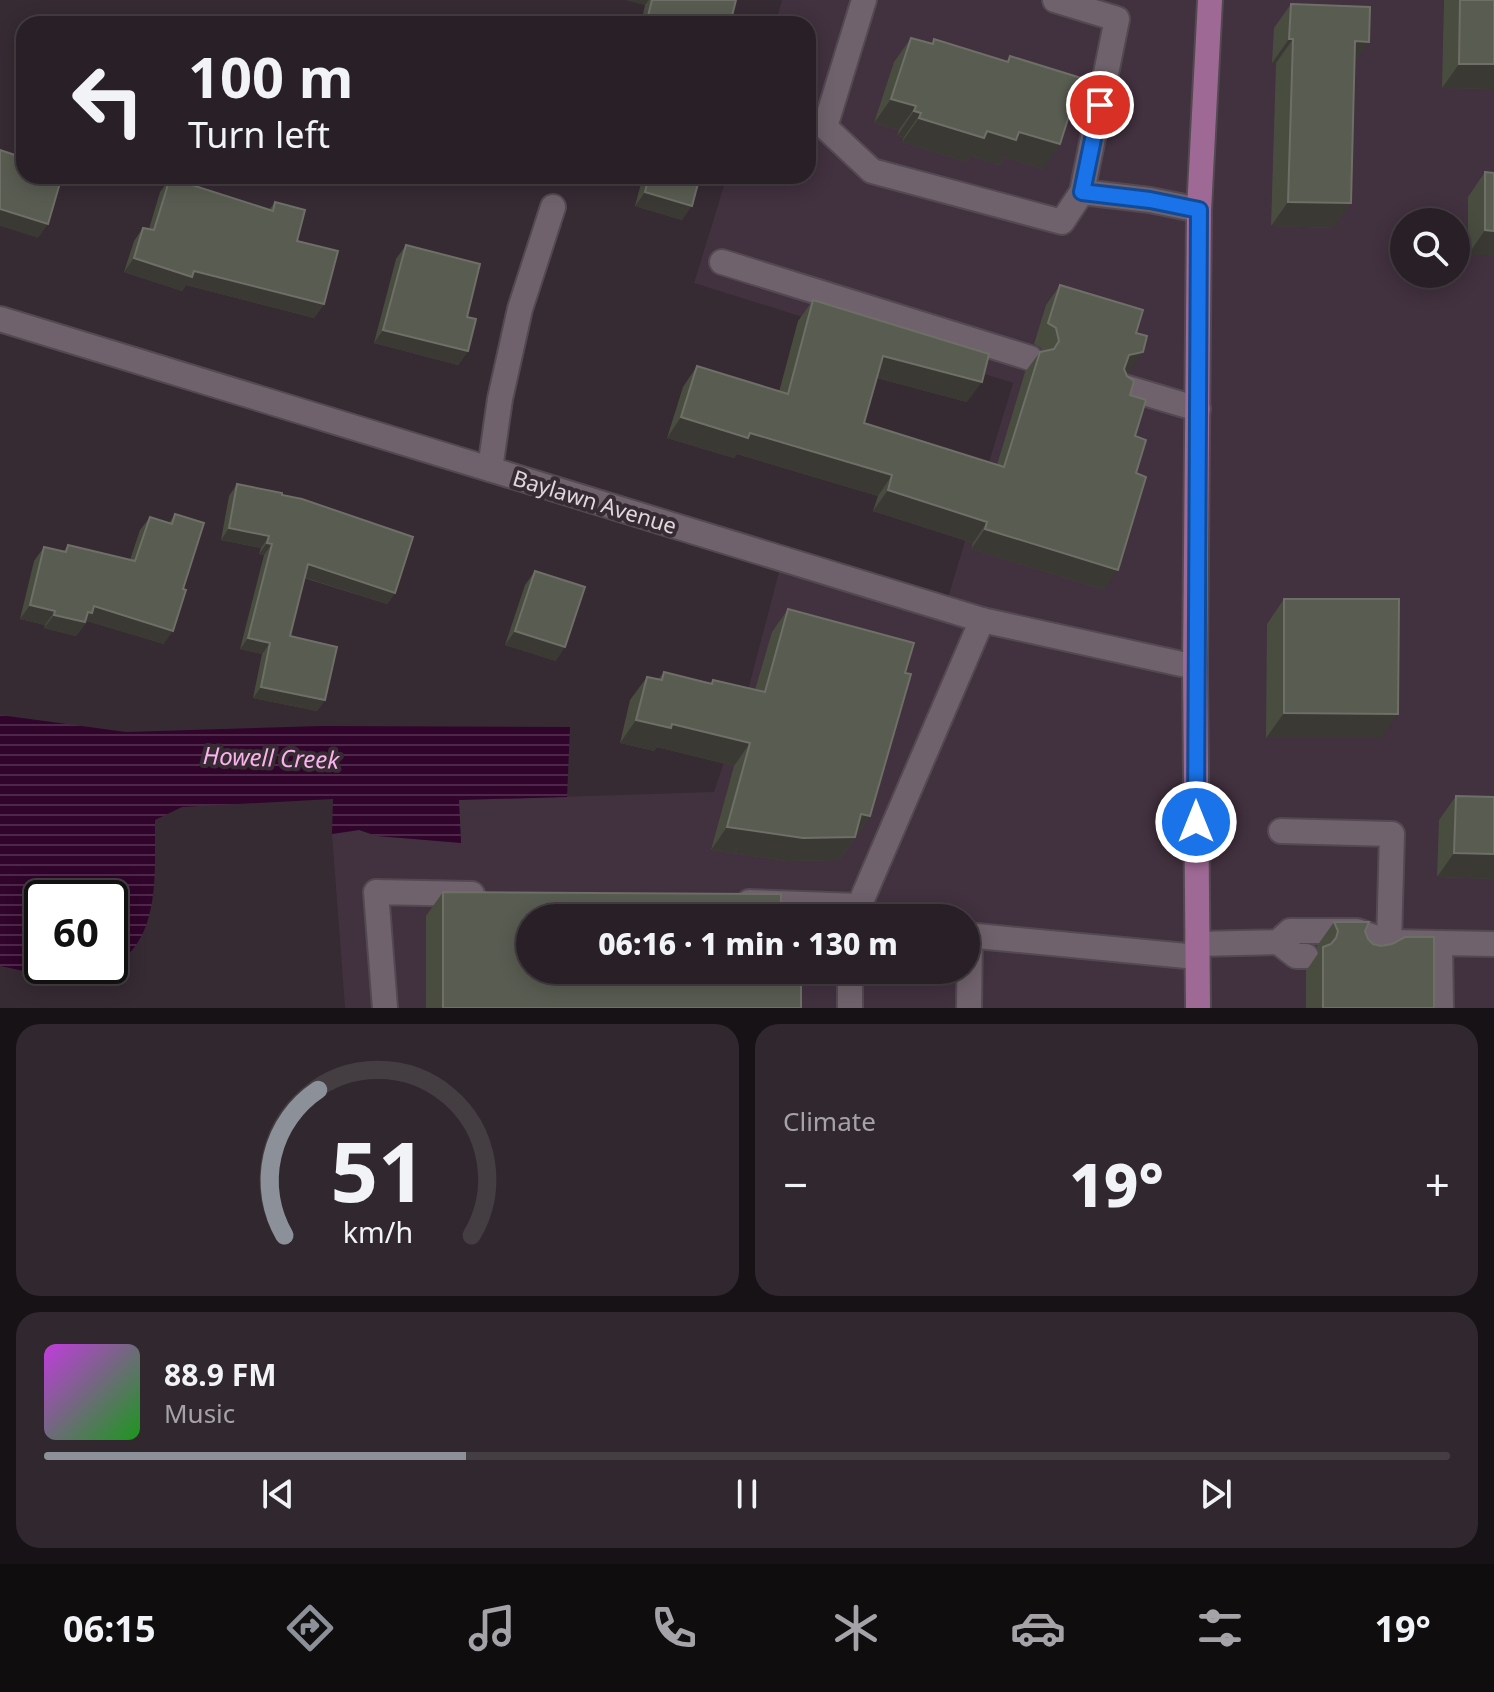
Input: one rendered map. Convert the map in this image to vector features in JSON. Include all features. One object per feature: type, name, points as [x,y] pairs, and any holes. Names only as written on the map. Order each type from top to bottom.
[{"type":"main road","points":[[1198,1008],[1195,667],[1199,210],[1210,0]]},
{"type":"street","points":[[864,0],[825,127],[872,171],[1062,222],[1082,192],[1117,19],[1055,0]]},
{"type":"street","points":[[1082,192],[1150,200],[1199,210]]},
{"type":"street","points":[[490,469],[500,399],[520,309],[553,207]]},
{"type":"street","points":[[722,262],[1030,358]]},
{"type":"street","name":"Baylawn Avenue","points":[[0,319],[982,620],[1195,667]]},
{"type":"street","points":[[1124,387],[1198,409]]},
{"type":"street","points":[[860,904],[982,620]]},
{"type":"street","points":[[1281,831],[1392,834],[1389,942]]},
{"type":"street","points":[[385,1008],[376,892],[500,895]]},
{"type":"street","points":[[719,902],[747,904]]},
{"type":"street","points":[[980,937],[1197,950],[1278,942],[1290,931],[1357,931],[1389,942],[1494,944]]},
{"type":"street","points":[[1278,942],[1296,956],[1306,956]]},
{"type":"street","points":[[1363,955],[1373,954],[1389,942]]},
{"type":"street","points":[[1440,943],[1441,1008]]},
{"type":"street","points":[[850,984],[850,1008]]},
{"type":"street","points":[[969,984],[969,1008]]},
{"type":"shaded area","points":[[782,0],[1494,0],[1494,1008],[345,1008],[332,834],[359,830],[377,836],[461,842],[458,800],[714,792],[748,690],[780,568],[942,617],[1013,383],[694,283],[725,184],[816,184],[816,16],[777,16]]},
{"type":"water","name":"Howell Creek","points":[[0,715],[126,732],[322,726],[570,727],[567,797],[459,800],[461,843],[377,836],[359,830],[332,834],[333,799],[182,807],[155,820],[152,904],[147,924],[128,954],[128,880],[24,880],[24,971],[0,966]]},
{"type":"building","points":[[652,0],[736,0],[732,16],[648,16]]},
{"type":"building","points":[[1460,0],[1494,0],[1494,64],[1459,64]]},
{"type":"building","points":[[1291,4],[1370,7],[1369,42],[1355,41],[1351,203],[1288,202],[1293,39],[1289,39]]},
{"type":"building","points":[[911,38],[933,44],[934,39],[1008,62],[1010,56],[1081,78],[1060,144],[1019,132],[1016,140],[987,131],[984,138],[919,118],[921,113],[914,111],[916,106],[891,99]]},
{"type":"building","points":[[0,150],[16,155],[16,184],[60,184],[48,224],[0,209]]},
{"type":"building","points":[[1485,172],[1494,173],[1494,231],[1485,230]]},
{"type":"building","points":[[168,184],[189,184],[273,211],[275,202],[305,210],[297,241],[338,251],[324,304],[194,271],[192,277],[134,258],[143,228],[154,230]]},
{"type":"building","points":[[647,184],[698,184],[692,206],[645,192]]},
{"type":"building","points":[[406,245],[480,264],[467,317],[476,319],[468,351],[383,330]]},
{"type":"building","points":[[1060,285],[1143,310],[1136,333],[1147,336],[1143,352],[1129,355],[1124,369],[1134,381],[1130,395],[1146,400],[1135,436],[1146,440],[1136,473],[1146,477],[1118,570],[985,529],[987,522],[888,490],[892,475],[750,433],[748,438],[681,417],[697,366],[788,394],[813,300],[989,354],[982,382],[883,356],[864,423],[1004,467],[1040,352],[1054,349],[1059,341],[1056,328],[1048,323]]},
{"type":"building","points":[[237,484],[302,499],[413,537],[395,593],[308,564],[290,636],[337,647],[325,700],[261,687],[270,643],[248,638],[272,544],[267,543],[269,536],[229,528]]},
{"type":"building","points":[[175,514],[204,523],[173,631],[94,606],[85,622],[54,615],[55,611],[30,605],[44,547],[66,552],[68,545],[135,561],[150,517],[172,524]]},
{"type":"building","points":[[535,571],[585,587],[565,647],[515,631]]},
{"type":"building","points":[[1284,599],[1399,599],[1398,714],[1284,713]]},
{"type":"building","points":[[788,609],[914,643],[905,673],[911,674],[870,816],[861,814],[855,837],[803,838],[727,827],[750,743],[672,724],[671,728],[636,720],[647,677],[662,680],[664,672],[712,684],[713,680],[765,692]]},
{"type":"building","points":[[1456,796],[1494,797],[1494,854],[1454,853]]},
{"type":"building","points":[[443,892],[781,894],[781,904],[516,904],[516,984],[801,984],[801,1008],[443,1008]]},
{"type":"building","points":[[1334,922],[1369,922],[1365,931],[1368,939],[1381,946],[1405,937],[1434,937],[1434,1008],[1323,1008],[1323,947],[1336,938],[1338,931]]},
{"type":"route","points":[[1100,105],[1082,192],[1150,200],[1199,210],[1196,822]]}]
